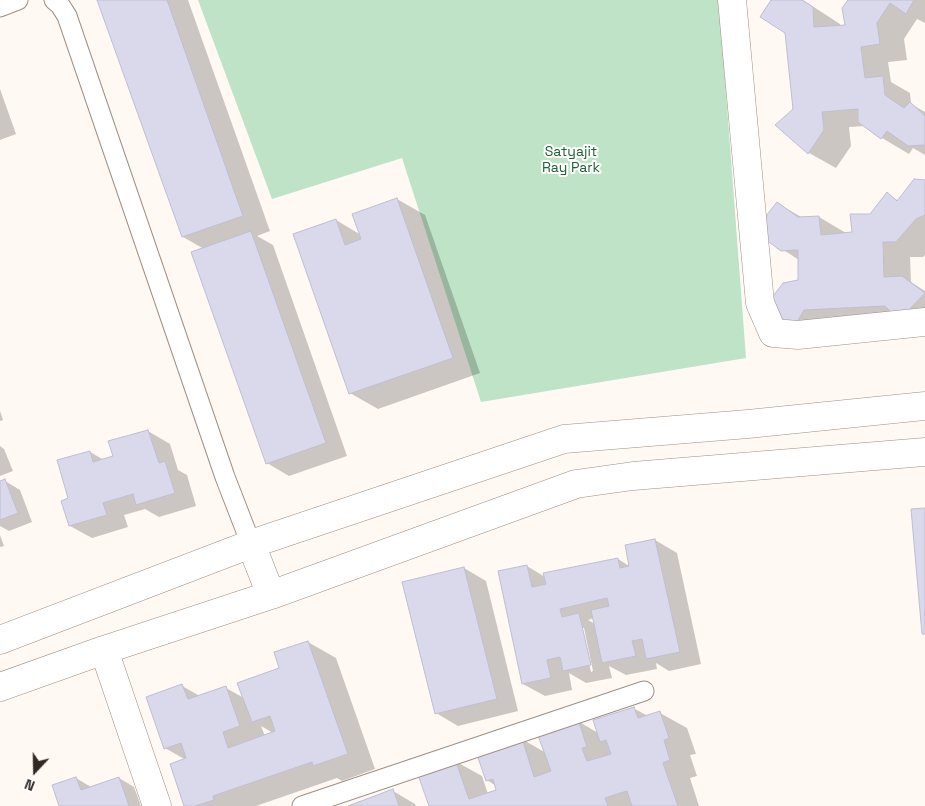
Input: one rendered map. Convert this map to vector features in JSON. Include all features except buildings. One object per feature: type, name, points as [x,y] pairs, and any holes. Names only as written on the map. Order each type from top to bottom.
[{"type":"street","points":[[732,0],[760,303],[773,333],[798,335],[925,322]]},
{"type":"street","points":[[0,640],[251,544],[564,439],[748,424],[925,406]]},
{"type":"street","points":[[748,424],[752,466]]},
{"type":"street","points":[[0,687],[104,650],[271,595],[576,484],[633,476],[925,452]]},
{"type":"street","points":[[251,544],[271,595]]},
{"type":"street","points":[[104,650],[157,806]]},
{"type":"lane","points":[[0,7],[18,0]]},
{"type":"lane","points":[[54,0],[68,16],[225,476],[251,544]]},
{"type":"lane","points":[[302,806],[644,691]]},
{"type":"green space","name":"Satyajit Ray Park","points":[[198,0],[719,0],[746,358],[481,402],[402,158],[272,199]]}]
